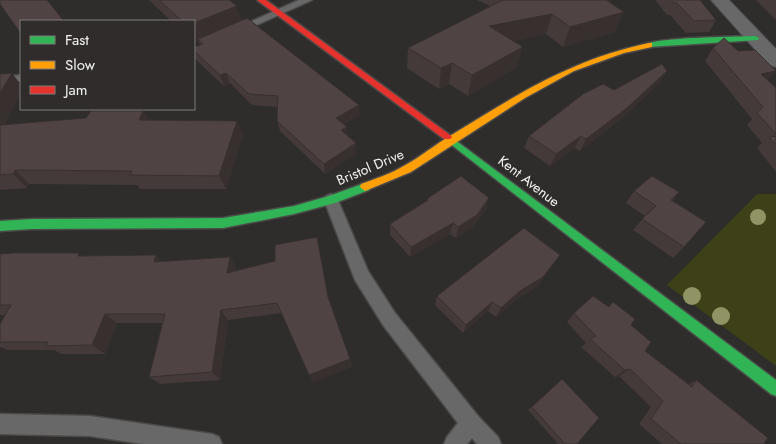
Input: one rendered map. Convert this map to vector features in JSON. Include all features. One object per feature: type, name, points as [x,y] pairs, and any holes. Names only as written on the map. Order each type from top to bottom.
[{"type":"street","name":"Kent Avenue","points":[[261,0],[451,140],[776,389]]},
{"type":"street","points":[[720,0],[776,61]]},
{"type":"street","name":"Bristol Drive","points":[[0,226],[32,224],[223,223],[294,210],[331,200],[406,170],[451,140],[551,80],[596,59],[632,48],[672,42],[755,38]]},
{"type":"lane","points":[[225,35],[307,0]]},
{"type":"lane","points":[[0,80],[20,78]]},
{"type":"lane","points":[[331,200],[361,275],[389,319],[471,422],[491,444]]},
{"type":"lane","points":[[454,444],[471,422]]},
{"type":"lane","points":[[0,424],[90,426],[212,444]]},
{"type":"green space","points":[[757,194],[776,194],[776,366],[667,285]]},
{"type":"building","points":[[0,0],[47,0],[63,20],[20,20],[20,33],[0,4]]},
{"type":"building","points":[[159,0],[229,0],[237,6],[195,23],[195,20],[181,20]]},
{"type":"building","points":[[503,0],[606,0],[624,12],[570,27],[552,14],[489,26],[523,47],[472,75],[452,63],[441,68],[408,48]]},
{"type":"building","points":[[671,0],[700,0],[716,20],[694,21],[677,3]]},
{"type":"building","points":[[247,18],[359,105],[336,118],[347,127],[341,130],[356,143],[324,164],[277,121],[278,96],[249,94],[226,73],[220,75],[195,52],[195,47],[203,44],[198,39]]},
{"type":"building","points":[[724,38],[738,51],[755,50],[776,71],[761,74],[776,88],[776,134],[757,113],[763,107],[713,48]]},
{"type":"building","points":[[662,64],[667,71],[627,108],[586,139],[581,136],[556,154],[529,136],[583,94],[603,84],[614,90]]},
{"type":"building","points":[[12,73],[0,93],[0,74]]},
{"type":"building","points":[[91,111],[143,111],[139,120],[237,121],[219,176],[130,175],[132,171],[15,170],[13,174],[0,175],[0,125],[86,118]]},
{"type":"building","points":[[776,136],[776,145],[769,137]]},
{"type":"building","points":[[461,176],[489,198],[477,215],[458,227],[453,223],[411,247],[390,224]]},
{"type":"building","points":[[652,176],[679,192],[671,200],[706,222],[684,247],[642,219],[656,206],[634,191]]},
{"type":"building","points":[[524,228],[560,255],[543,277],[520,291],[501,308],[492,302],[466,325],[437,296]]},
{"type":"building","points":[[317,237],[328,297],[350,359],[309,375],[277,303],[221,310],[212,372],[149,377],[165,314],[105,314],[92,345],[46,346],[48,342],[0,342],[0,324],[11,305],[0,305],[0,254],[79,253],[78,256],[156,255],[154,262],[230,257],[227,273],[275,261],[275,245]]},
{"type":"building","points":[[593,296],[609,307],[613,302],[635,319],[631,325],[651,342],[645,351],[692,387],[696,380],[768,438],[765,444],[681,444],[651,419],[663,401],[630,369],[625,370],[590,339],[596,336],[574,313]]},
{"type":"building","points":[[562,379],[599,418],[577,444],[565,444],[532,407]]},
{"type":"traffic: fast","points":[[649,45],[755,38]]},
{"type":"traffic: fast","points":[[447,137],[776,389]]},
{"type":"traffic: fast","points":[[0,226],[32,224],[223,223],[294,210],[331,200],[365,187]]},
{"type":"traffic: slow","points":[[365,187],[413,166],[498,110],[546,82],[596,59],[649,45]]},
{"type":"traffic: jam","points":[[261,0],[447,137]]}]
